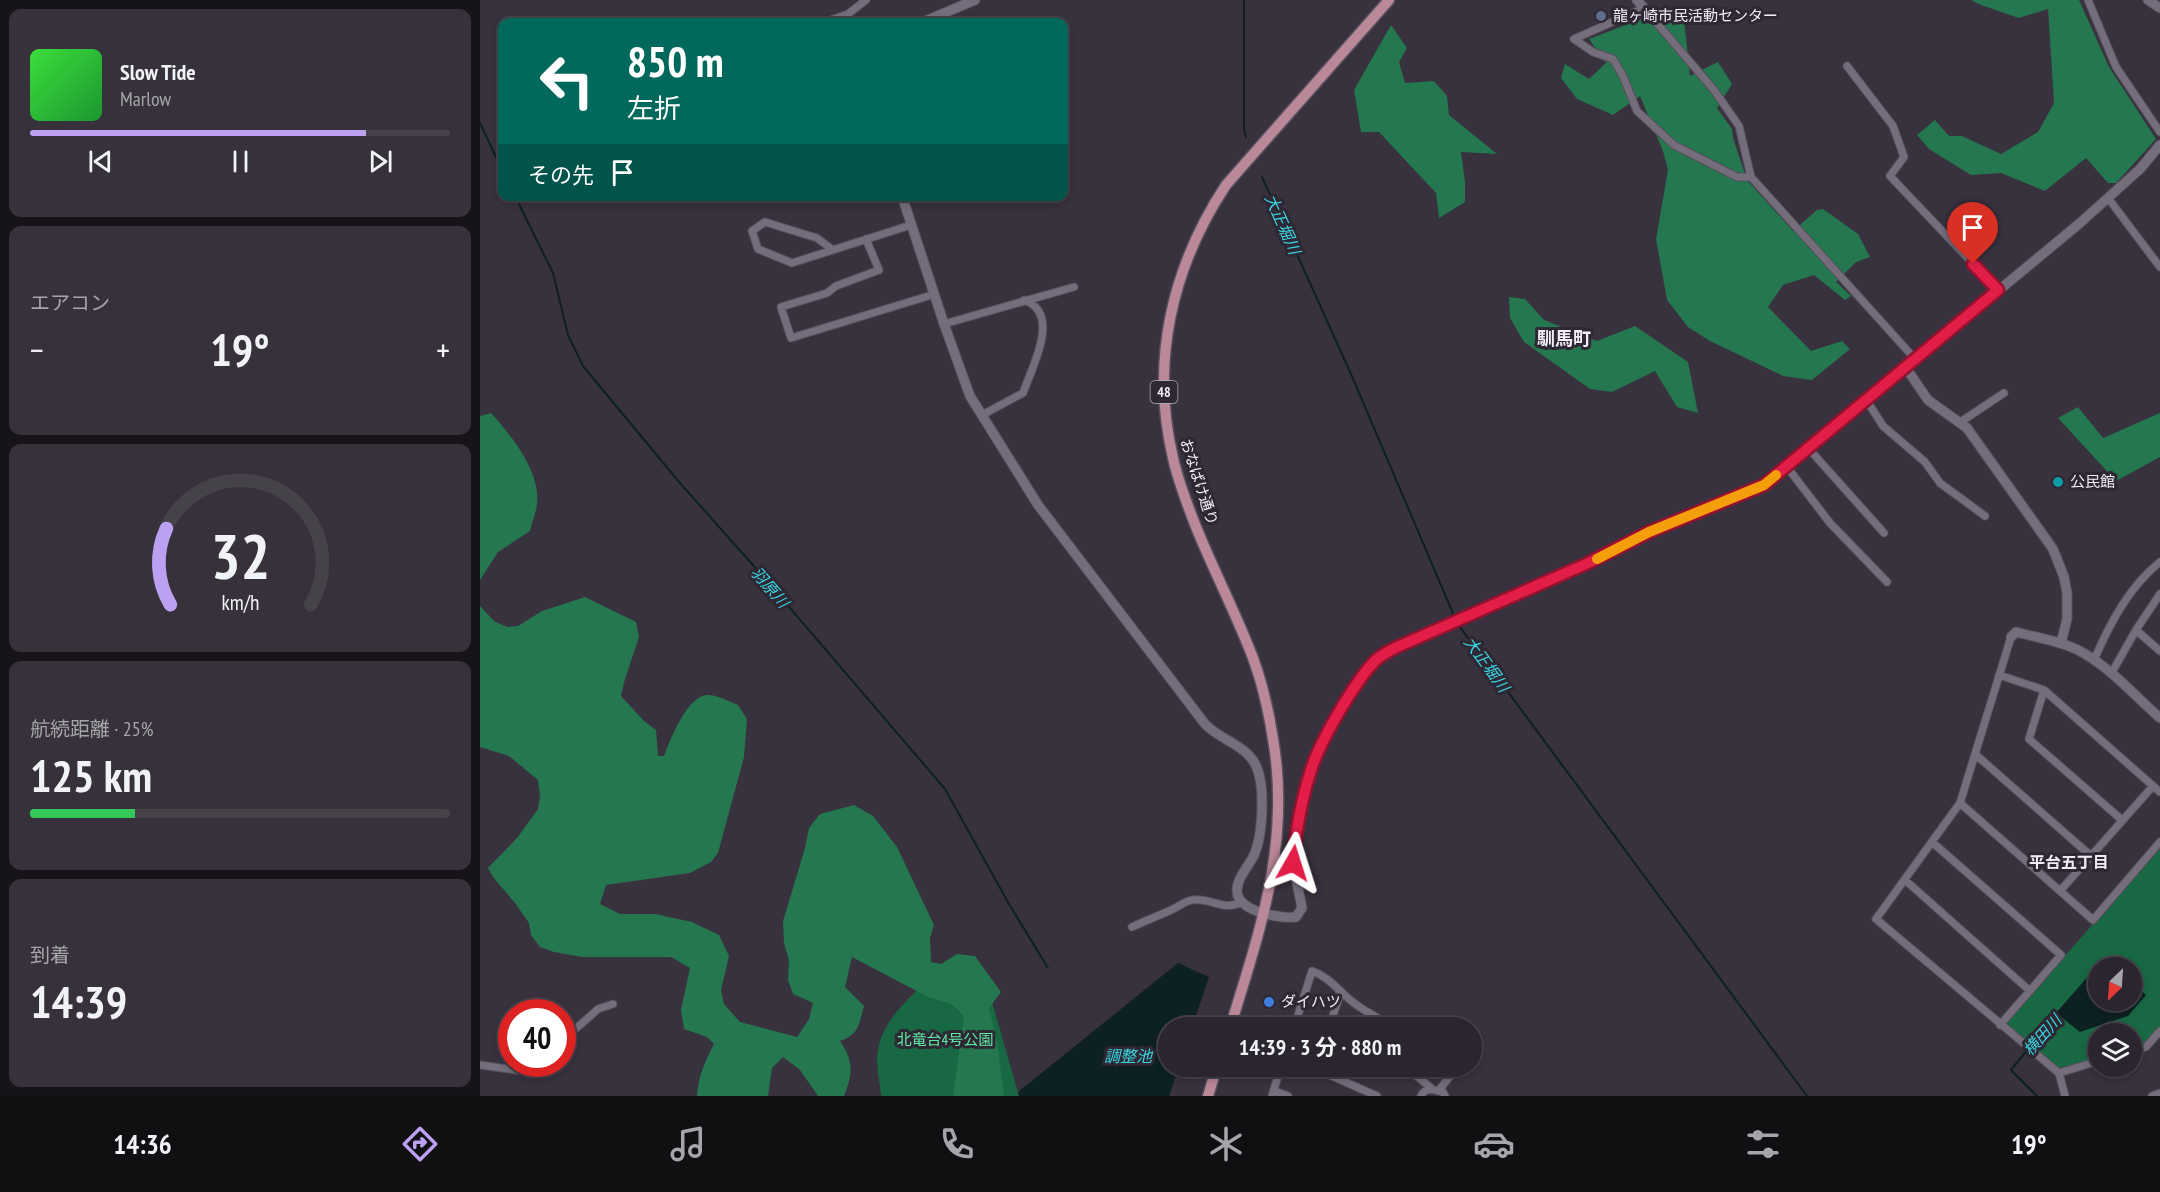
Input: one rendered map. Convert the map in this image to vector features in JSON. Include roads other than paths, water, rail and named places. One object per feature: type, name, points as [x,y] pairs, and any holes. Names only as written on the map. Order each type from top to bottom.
[{"type":"main road","name":"おなばけ通り","points":[[1233,1017],[1271,883],[1278,840],[1278,778],[1266,700],[1248,645],[1197,529],[1173,458],[1164,385],[1167,333],[1174,296],[1186,259],[1226,185],[1389,0]]},
{"type":"main road","points":[[1210,1095],[1214,1077]]},
{"type":"street","points":[[836,18],[848,14],[866,0]]},
{"type":"street","points":[[932,18],[975,0]]},
{"type":"street","points":[[1637,0],[1714,90],[1739,126],[1750,177],[1916,359]]},
{"type":"street","points":[[2088,0],[2116,67],[2160,132]]},
{"type":"street","points":[[2148,0],[2160,8]]},
{"type":"street","points":[[1644,9],[1574,39],[1593,52],[1613,59],[1623,76],[1637,111],[1674,144],[1737,177],[1750,177]]},
{"type":"street","points":[[1847,66],[1893,126],[1904,157],[1890,176],[1998,290]]},
{"type":"street","points":[[904,201],[970,396],[1038,505],[1205,724],[1214,733],[1243,750],[1256,766],[1260,788],[1259,842],[1238,884],[1237,894],[1250,909],[1286,918],[1296,917],[1302,908],[1293,863],[1299,817],[1316,757],[1346,701],[1367,670],[1384,654],[1586,564],[1649,532],[1764,485],[2108,198],[2140,169],[2160,145]]},
{"type":"street","points":[[2108,198],[2160,267]]},
{"type":"street","points":[[833,250],[818,238],[765,222],[752,231],[758,249],[792,263],[833,250],[866,239],[911,225]]},
{"type":"street","points":[[866,239],[879,270],[836,286],[827,293],[781,307],[791,338],[935,294]]},
{"type":"street","points":[[944,324],[1074,287]]},
{"type":"street","points":[[982,415],[1023,393],[1044,328],[1041,314],[1034,304],[1024,300]]},
{"type":"street","points":[[1906,368],[1928,400],[1966,428],[2046,537],[2059,561],[2064,577],[2068,607],[2061,643]]},
{"type":"street","points":[[1959,423],[2004,393]]},
{"type":"street","points":[[1867,401],[1883,426],[1925,462],[1940,483],[1985,516]]},
{"type":"street","points":[[1809,449],[1884,533]]},
{"type":"street","points":[[1787,467],[1830,523],[1887,582]]},
{"type":"street","points":[[2094,660],[2114,617],[2139,582],[2160,562]]},
{"type":"street","points":[[2111,674],[2160,594]]},
{"type":"street","points":[[2136,630],[2160,651]]},
{"type":"street","points":[[2066,1096],[2059,1073],[1876,919],[1960,803],[2011,637],[2016,632],[2061,643],[2094,660],[2160,718]]},
{"type":"street","points":[[1999,675],[2044,690],[2160,792]]},
{"type":"street","points":[[2044,690],[2029,739],[2122,820]]},
{"type":"street","points":[[1975,754],[2091,856]]},
{"type":"street","points":[[2060,891],[2153,786]]},
{"type":"street","points":[[1960,803],[2093,920],[2160,842]]},
{"type":"street","points":[[1932,842],[2061,955],[2000,1025]]},
{"type":"street","points":[[1905,880],[2030,991]]},
{"type":"street","points":[[1132,927],[1175,909],[1189,900],[1204,899],[1232,907],[1242,902]]},
{"type":"street","points":[[1297,1017],[1312,971],[1324,975],[1376,1017]]},
{"type":"street","points":[[1333,1017],[1341,991]]},
{"type":"street","points":[[576,1028],[589,1016],[606,1005],[613,1004]]},
{"type":"street","points":[[2142,1048],[2146,1047],[2160,1031]]},
{"type":"street","points":[[2059,1073],[2088,1064]]},
{"type":"street","points":[[480,1065],[498,1068]]},
{"type":"street","points":[[1278,1077],[1273,1094],[1288,1096]]},
{"type":"street","points":[[1334,1077],[1377,1096]]},
{"type":"street","points":[[1418,1077],[1434,1090]]},
{"type":"street","points":[[1434,1090],[1448,1077]]},
{"type":"street","points":[[1421,1096],[1423,1091],[1434,1090],[1443,1092],[1445,1096]]},
{"type":"water","name":"調整池","points":[[1178,963],[1209,977],[1195,1017],[1158,1017],[1158,1077],[1176,1077],[1169,1096],[1019,1096],[1018,1092]]},
{"type":"water","points":[[2088,976],[2088,1011],[2132,1011],[2128,1016],[2107,1023],[2088,1023],[2088,1029],[2080,1032],[2056,1013]]},
{"type":"waterway","name":"大正堀川","points":[[1244,0],[1244,129],[1246,137]]},
{"type":"waterway","name":"羽原川","points":[[480,123],[498,161]]},
{"type":"waterway","name":"大正堀川","points":[[1262,177],[1351,374],[1455,618]]},
{"type":"waterway","name":"羽原川","points":[[517,201],[553,273],[568,335],[583,366],[679,482],[945,789],[1009,904],[1048,968]]},
{"type":"waterway","name":"大正堀川","points":[[1457,623],[1807,1096]]},
{"type":"waterway","name":"横田川","points":[[2037,1096],[2011,1070],[2060,1014]]},
{"type":"place","name":"龍ヶ崎市民活動センター","points":[[1601,16]]},
{"type":"place","name":"公民館","points":[[2058,482]]},
{"type":"place","name":"ダイハツ","points":[[1269,1002]]},
{"type":"district","name":"馴馬町","points":[[1564,339]]},
{"type":"district","name":"平台五丁目","points":[[2069,862]]},
{"type":"park label","name":"北竜台4号公園","points":[[945,1040]]}]
